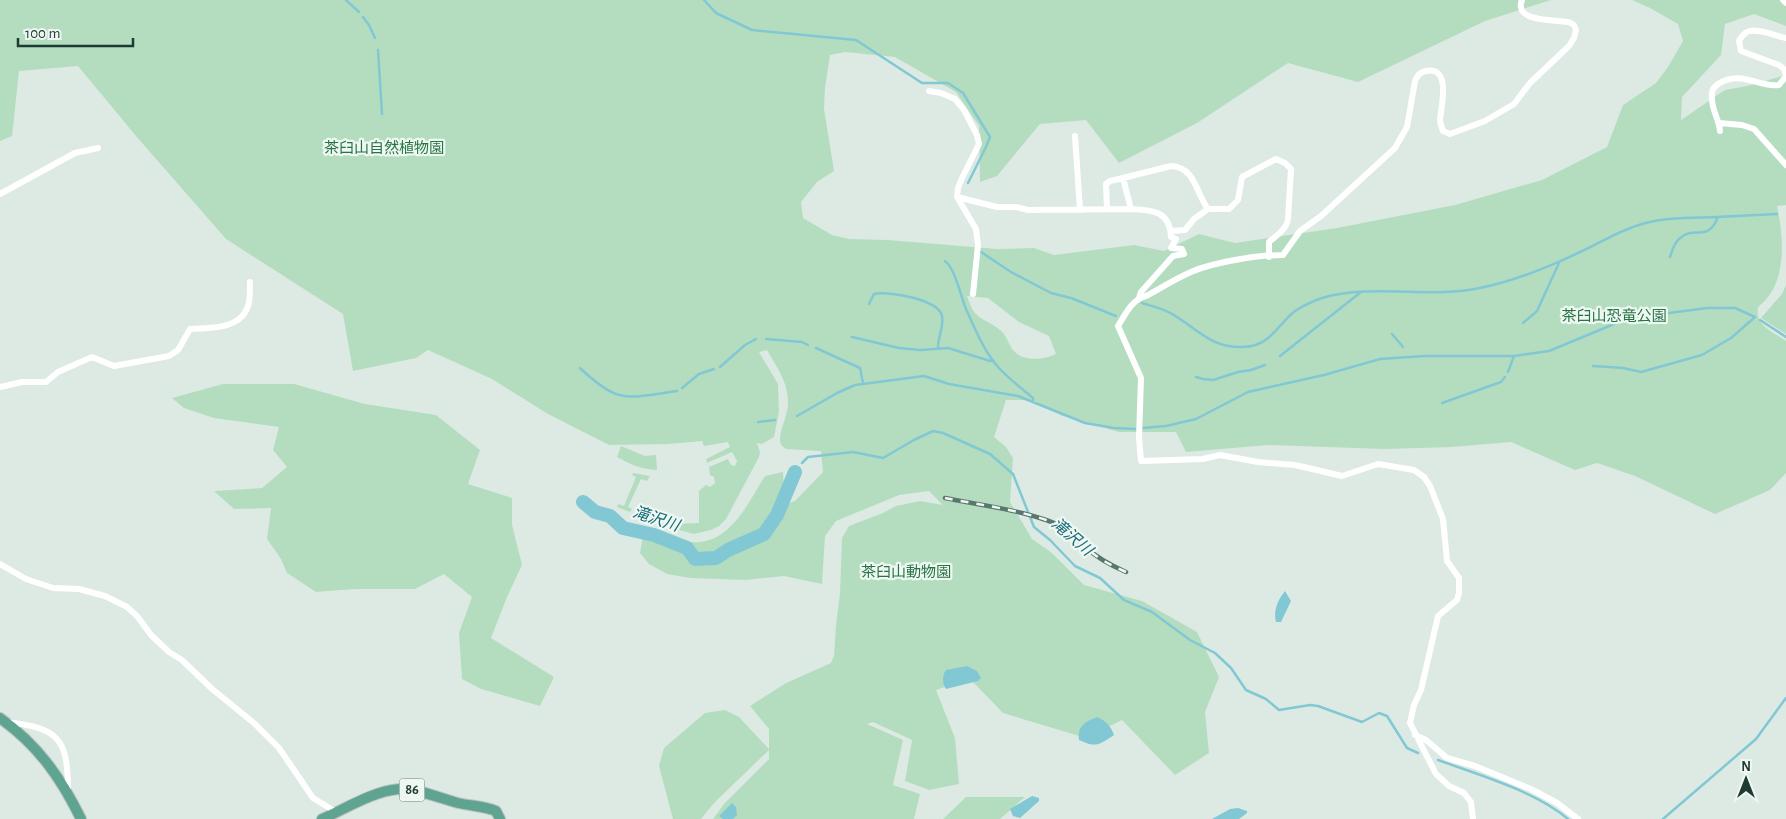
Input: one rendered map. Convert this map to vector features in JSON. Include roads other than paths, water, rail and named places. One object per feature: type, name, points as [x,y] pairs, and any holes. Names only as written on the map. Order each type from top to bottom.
[{"type":"main road","points":[[3,720],[28,740],[46,761],[68,794],[81,819]]},
{"type":"main road","name":"86","points":[[322,819],[384,792],[401,789],[412,790],[459,803],[491,808],[496,811],[500,819]]},
{"type":"street","points":[[1473,819],[1471,802],[1464,793],[1450,786],[1436,774],[1410,723],[1434,635],[1435,623],[1438,616],[1457,600],[1459,593],[1459,578],[1447,561],[1443,520],[1430,486],[1424,477],[1414,470],[1378,464],[1342,476],[1295,465],[1258,462],[1220,455],[1203,459],[1141,461],[1139,438],[1141,378],[1118,326],[1133,302],[1200,268],[1238,260],[1283,255],[1300,231],[1321,216],[1396,148],[1407,127],[1415,81],[1417,76],[1423,72],[1429,70],[1435,72],[1441,79],[1444,90],[1440,122],[1443,131],[1450,134],[1485,121],[1514,104],[1530,83],[1569,46],[1576,30],[1574,25],[1569,22],[1531,18],[1525,15],[1521,10],[1520,4],[1522,0]]},
{"type":"street","points":[[1783,0],[1786,3]]},
{"type":"street","points":[[1720,131],[1712,106],[1712,95],[1715,86],[1723,81],[1747,78],[1772,86],[1779,85],[1786,76],[1784,69],[1779,65],[1741,51],[1739,41],[1749,31],[1786,38]]},
{"type":"street","points":[[929,91],[941,93],[956,100],[964,110],[977,135],[979,144],[962,178],[957,197],[976,229],[978,245],[972,294]]},
{"type":"street","points":[[1719,123],[1742,125],[1754,129],[1786,165]]},
{"type":"street","points":[[1075,136],[1080,210]]},
{"type":"street","points":[[0,194],[75,154],[98,148]]},
{"type":"street","points":[[1171,230],[1185,230],[1194,219],[1208,209],[1229,209],[1238,200],[1242,177],[1276,159],[1285,163],[1291,169],[1288,224],[1269,242],[1269,257]]},
{"type":"street","points":[[1107,209],[1106,184],[1110,181],[1171,166],[1178,166],[1186,171],[1194,180],[1208,209]]},
{"type":"street","points":[[1123,178],[1131,209]]},
{"type":"street","points":[[957,197],[997,207],[1028,210],[1131,209],[1159,212],[1168,222],[1172,237],[1176,239],[1171,248],[1182,249],[1184,254],[1173,256],[1141,292],[1139,298]]},
{"type":"street","points":[[0,387],[22,382],[46,382],[58,372],[92,357],[114,366],[170,356],[178,350],[190,329],[227,326],[235,323],[242,317],[249,304],[250,282]]},
{"type":"street","points":[[0,564],[26,580],[53,588],[78,589],[105,596],[127,607],[169,652],[182,660],[211,688],[255,724],[279,748],[313,798],[336,812]]},
{"type":"street","points":[[3,720],[43,728],[59,740],[68,774],[68,794]]},
{"type":"street","points":[[1415,735],[1426,740],[1447,758],[1532,789],[1557,803],[1578,819]]},
{"type":"water","points":[[1285,591],[1291,601],[1281,622],[1276,622],[1275,613],[1277,605]]},
{"type":"water","points":[[967,666],[977,671],[981,678],[978,681],[946,689],[943,680],[946,670]]},
{"type":"water","points":[[1097,717],[1108,724],[1114,735],[1094,745],[1079,740],[1079,731],[1083,725]]},
{"type":"water","points":[[1032,796],[1039,798],[1039,801],[1020,818],[1013,816],[1010,809]]},
{"type":"water","points":[[732,803],[736,807],[737,815],[733,819],[723,819],[719,816]]},
{"type":"water","points":[[1238,808],[1247,811],[1239,819],[1212,819],[1230,809]]},
{"type":"waterway","points":[[346,0],[359,12]]},
{"type":"waterway","points":[[704,0],[716,13],[752,30],[856,40],[922,83],[948,83],[963,93],[990,137],[968,183]]},
{"type":"waterway","points":[[363,17],[375,38]]},
{"type":"waterway","points":[[378,50],[382,114]]},
{"type":"waterway","points":[[1142,303],[1169,312],[1206,337],[1221,344],[1240,347],[1250,346],[1266,340],[1295,311],[1322,298],[1361,292],[1441,292],[1480,288],[1506,282],[1544,268],[1626,230],[1651,222],[1679,218],[1777,214]]},
{"type":"waterway","points":[[1670,257],[1674,245],[1679,239],[1690,233],[1709,230],[1718,217]]},
{"type":"waterway","points":[[981,252],[1011,272],[1051,293],[1071,298],[1116,316]]},
{"type":"waterway","points":[[945,261],[952,270],[966,309],[988,354],[1002,371],[1033,398],[1033,402]]},
{"type":"waterway","points":[[1523,323],[1537,311],[1559,263]]},
{"type":"waterway","points":[[1280,356],[1361,292]]},
{"type":"waterway","points":[[869,304],[874,294],[881,293],[901,295],[932,305],[939,310],[942,316],[938,347]]},
{"type":"waterway","points":[[1143,428],[1166,426],[1196,419],[1248,392],[1324,375],[1380,359],[1425,356],[1514,356],[1549,351],[1619,322],[1707,308],[1735,308],[1755,317],[1731,338],[1702,355],[1641,372],[1623,368],[1593,366]]},
{"type":"waterway","points":[[1760,320],[1786,337]]},
{"type":"waterway","points":[[1392,334],[1403,347]]},
{"type":"waterway","points":[[852,337],[899,348],[920,350],[948,348],[990,361],[993,360]]},
{"type":"waterway","points":[[720,367],[745,345],[756,339]]},
{"type":"waterway","points":[[766,339],[802,342],[808,345]]},
{"type":"waterway","points":[[816,348],[860,368],[863,383]]},
{"type":"waterway","points":[[1508,372],[1514,356]]},
{"type":"waterway","points":[[1196,377],[1213,380],[1265,365]]},
{"type":"waterway","points":[[580,368],[604,388],[624,396],[646,396],[677,391]]},
{"type":"waterway","points":[[682,388],[699,374],[714,369]]},
{"type":"waterway","points":[[797,416],[855,385],[924,376],[949,384],[1018,396],[1085,423],[1114,428],[1136,429]]},
{"type":"waterway","points":[[1442,403],[1501,382],[1505,377]]},
{"type":"waterway","points":[[758,422],[775,420]]},
{"type":"waterway","name":"滝沢川","points":[[802,463],[808,457],[853,452],[883,458],[933,431],[943,433],[990,454],[1013,474],[1034,527],[1050,540],[1075,566],[1100,578],[1124,600],[1152,612],[1190,640],[1215,653],[1231,668],[1246,690],[1266,699],[1279,710],[1310,705],[1318,706],[1362,722],[1379,713],[1387,716],[1407,748],[1418,753]]},
{"type":"waterway","name":"滝沢川","points":[[583,502],[595,512],[610,516],[623,528],[654,535],[687,548],[695,559],[716,558],[728,550],[764,534],[777,515],[795,472]]},
{"type":"waterway","points":[[1663,819],[1756,739],[1786,698]]},
{"type":"waterway","points":[[1438,760],[1523,792],[1540,800],[1568,819]]},
{"type":"railway","points":[[945,498],[1008,510],[1041,518],[1056,524],[1070,532],[1099,558],[1126,572]]},
{"type":"park label","name":"茶臼山自然植物園","points":[[384,148]]},
{"type":"park label","name":"茶臼山恐竜公園","points":[[1614,316]]},
{"type":"park label","name":"茶臼山動物園","points":[[906,572]]}]
